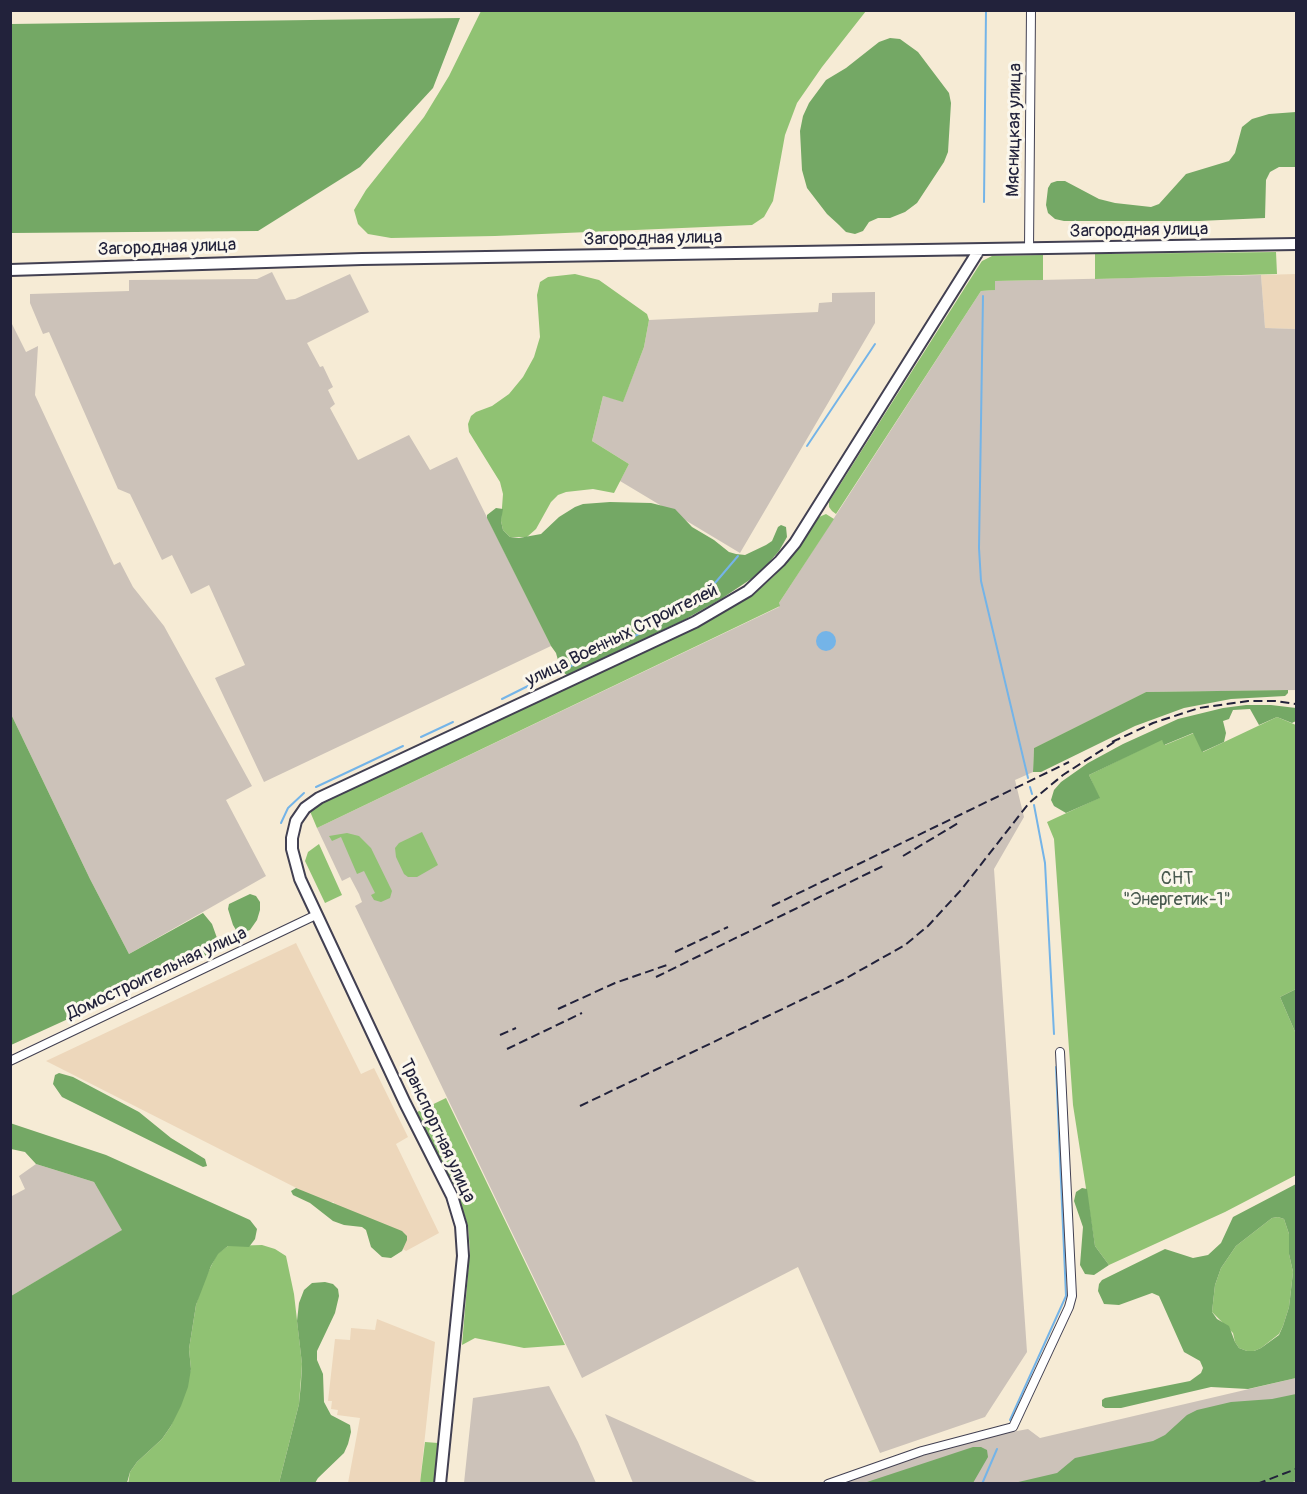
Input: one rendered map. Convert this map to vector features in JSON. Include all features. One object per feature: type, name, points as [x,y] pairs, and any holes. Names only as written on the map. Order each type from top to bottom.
[{"type":"street","name":"Мясницкая улица","points":[[1029,249],[1031,10]]},
{"type":"street","name":"Загородная улица","points":[[10,270],[351,259],[1296,244]]},
{"type":"street","name":"улица Военных Строителей","points":[[316,915],[300,879],[293,856],[294,829],[305,808],[328,793],[695,622],[748,591],[780,561],[795,543],[979,250]]},
{"type":"street","name":"Домостроительная улица","points":[[10,1061],[316,915]]},
{"type":"street","name":"Транспортная улица","points":[[316,915],[452,1196],[461,1226],[463,1257],[440,1484]]},
{"type":"street","points":[[828,1484],[949,1443],[1013,1427],[1072,1296],[1060,1052]]},
{"type":"shaded area","points":[[272,272],[286,300],[295,299],[350,274],[369,312],[307,343],[320,367],[323,366],[333,387],[328,390],[335,404],[330,408],[358,460],[409,435],[430,470],[457,457],[551,646],[264,782],[215,678],[245,665],[209,585],[191,594],[172,555],[162,560],[130,494],[118,489],[49,332],[43,334],[30,303],[30,294],[129,291],[129,280],[257,279]]},
{"type":"shaded area","points":[[1296,274],[1296,329],[1265,328],[1261,275]]},
{"type":"shaded area","points":[[1261,275],[1265,328],[1296,329],[1296,690],[1146,692],[1034,748],[1033,772],[1015,780],[1024,817],[994,869],[1027,1352],[985,1417],[880,1453],[798,1267],[582,1378],[355,906],[362,902],[359,894],[350,877],[342,881],[317,828],[779,607],[779,603],[981,291],[994,290],[995,281]]},
{"type":"shaded area","points":[[875,292],[875,323],[740,553],[620,481],[629,464],[592,441],[603,396],[623,401],[644,347],[649,320],[818,312],[819,303],[832,302],[832,293]]},
{"type":"shaded area","points":[[10,320],[26,352],[38,346],[35,395],[114,565],[120,562],[133,587],[164,626],[252,786],[226,800],[266,876],[129,954],[90,879],[11,714]]},
{"type":"shaded area","points":[[296,943],[361,1074],[374,1068],[408,1137],[396,1144],[439,1233],[406,1251],[334,1205],[334,1202],[326,1203],[46,1061]]},
{"type":"shaded area","points":[[36,1164],[94,1182],[123,1230],[11,1296],[10,1197],[25,1189],[19,1176]]},
{"type":"shaded area","points":[[377,1319],[435,1342],[420,1483],[348,1483],[360,1418],[337,1415],[338,1410],[331,1409],[332,1401],[328,1401],[335,1339],[350,1340],[351,1328],[375,1330]]},
{"type":"shaded area","points":[[1296,1378],[1296,1483],[836,1484],[974,1439],[1028,1429],[1040,1438]]},
{"type":"shaded area","points":[[549,1386],[596,1483],[464,1483],[473,1398]]},
{"type":"shaded area","points":[[605,1414],[759,1483],[633,1483]]},
{"type":"green space","points":[[481,10],[866,11],[797,103],[785,135],[773,201],[764,217],[752,225],[495,236],[391,238],[368,234],[358,224],[354,210],[366,190],[424,117],[449,76]]},
{"type":"green space","points":[[460,18],[433,88],[360,167],[258,231],[11,233],[11,24]]},
{"type":"green space","points":[[890,38],[900,39],[918,52],[949,93],[951,103],[948,152],[917,203],[905,212],[890,218],[878,218],[869,222],[863,231],[855,234],[846,232],[827,214],[807,188],[802,170],[800,131],[809,103],[826,80],[846,68],[879,42]]},
{"type":"green space","points":[[1296,112],[1296,167],[1279,167],[1270,172],[1266,180],[1265,218],[1199,221],[1064,221],[1055,219],[1048,213],[1046,205],[1048,188],[1051,183],[1057,181],[1065,181],[1099,199],[1115,203],[1151,207],[1159,204],[1186,174],[1229,161],[1235,153],[1242,127],[1252,119],[1269,114]]},
{"type":"green space","points":[[1276,252],[1277,274],[1095,279],[1095,254]]},
{"type":"green space","points":[[1043,255],[1043,280],[995,281],[995,290],[981,291],[836,514],[832,511],[829,502],[982,261],[992,256]]},
{"type":"green space","points":[[575,274],[599,280],[647,314],[649,320],[644,347],[623,402],[603,396],[592,441],[629,464],[614,493],[593,489],[558,495],[551,502],[536,529],[527,537],[510,537],[503,530],[501,521],[503,494],[500,482],[469,432],[468,424],[471,416],[476,412],[492,406],[509,394],[523,377],[534,357],[540,337],[537,295],[540,282],[548,277]]},
{"type":"green space","points":[[651,503],[675,509],[692,527],[729,552],[736,554],[745,555],[766,545],[772,541],[781,525],[786,527],[787,537],[779,551],[764,568],[721,599],[684,620],[567,675],[561,671],[556,653],[487,515],[496,508],[503,509],[501,521],[503,530],[510,537],[519,538],[541,534],[559,517],[575,507],[583,504]]},
{"type":"green space","points":[[826,514],[834,519],[779,603],[780,606],[317,828],[309,809],[319,802],[728,610],[753,595],[794,553],[819,517]]},
{"type":"green space","points":[[1288,690],[1285,696],[1231,699],[1184,708],[1135,726],[1041,772],[1033,772],[1034,748],[1146,692]]},
{"type":"green space","points":[[1246,705],[1296,708],[1296,721],[1292,723],[1277,717],[1259,725],[1250,709],[1233,710],[1229,719],[1223,721],[1226,733],[1224,742],[1202,752],[1193,733],[1164,745],[1162,740],[1089,775],[1100,798],[1066,813],[1054,806],[1051,800],[1054,790],[1061,782],[1088,763],[1123,744],[1178,719]]},
{"type":"green space","points":[[11,714],[90,879],[129,954],[203,913],[212,924],[217,938],[215,946],[204,957],[11,1045]]},
{"type":"green space","name":"СНТ \"Энергетик-1\"","points":[[1277,717],[1296,725],[1296,989],[1280,997],[1296,1034],[1296,1175],[1225,1212],[1109,1265],[1095,1246],[1073,1105],[1054,839],[1047,822],[1099,798],[1089,775],[1162,739],[1165,745],[1194,733],[1203,752]]},
{"type":"green space","points":[[422,832],[438,865],[417,877],[408,877],[404,874],[396,857],[395,848],[399,843]]},
{"type":"green space","points":[[347,833],[359,836],[371,848],[392,891],[390,898],[381,902],[374,900],[371,895],[375,893],[364,871],[357,874],[341,837],[332,841],[329,836]]},
{"type":"green space","points":[[319,844],[342,895],[325,903],[305,861],[308,852]]},
{"type":"green space","points":[[250,894],[256,896],[260,902],[260,910],[250,930],[242,933],[233,925],[228,909],[229,904]]},
{"type":"green space","points":[[1296,989],[1296,1034],[1280,997]]},
{"type":"green space","points":[[59,1073],[73,1077],[139,1112],[171,1138],[205,1159],[207,1166],[203,1167],[62,1097],[53,1084],[55,1075]]},
{"type":"green space","points":[[446,1098],[565,1345],[524,1348],[475,1338],[462,1345],[470,1250],[468,1226],[461,1204],[417,1112]]},
{"type":"green space","points":[[10,1123],[106,1155],[250,1220],[257,1229],[255,1239],[249,1247],[228,1246],[218,1254],[211,1266],[196,1305],[189,1349],[191,1369],[188,1387],[181,1406],[162,1439],[137,1462],[130,1472],[127,1483],[11,1483],[11,1296],[122,1230],[94,1182],[36,1164],[25,1152],[11,1149]]},
{"type":"green space","points":[[1296,1184],[1296,1378],[1248,1389],[1211,1387],[1121,1408],[1102,1406],[1102,1400],[1105,1398],[1190,1381],[1201,1373],[1203,1368],[1200,1361],[1184,1352],[1159,1296],[1152,1293],[1119,1305],[1104,1304],[1098,1291],[1099,1284],[1102,1280],[1165,1249],[1193,1258],[1208,1255],[1221,1243],[1233,1217]],"holes":[[[1272,1218],[1284,1219],[1289,1234],[1289,1254],[1293,1272],[1289,1307],[1279,1335],[1261,1348],[1247,1351],[1239,1348],[1229,1326],[1217,1319],[1212,1312],[1215,1285],[1221,1268],[1236,1246]]]},
{"type":"green space","points":[[296,1188],[402,1231],[407,1236],[407,1240],[402,1251],[391,1258],[382,1257],[371,1247],[366,1230],[362,1227],[333,1221],[310,1203],[293,1195],[291,1191]]},
{"type":"green space","points":[[1082,1188],[1087,1189],[1095,1246],[1109,1265],[1094,1275],[1085,1274],[1080,1265],[1083,1227],[1074,1201],[1076,1192]]},
{"type":"green space","points":[[1272,1218],[1284,1219],[1289,1234],[1289,1254],[1293,1272],[1289,1307],[1279,1334],[1261,1348],[1247,1351],[1239,1348],[1233,1333],[1212,1312],[1215,1285],[1221,1268],[1236,1246]]},
{"type":"green space","points":[[262,1245],[286,1256],[294,1294],[302,1364],[299,1404],[279,1483],[128,1484],[130,1472],[137,1462],[162,1439],[171,1426],[191,1369],[189,1349],[196,1305],[202,1285],[217,1254],[228,1246]]},
{"type":"green space","points":[[312,1283],[333,1284],[338,1289],[339,1296],[335,1313],[317,1351],[317,1360],[323,1374],[324,1402],[331,1415],[350,1425],[351,1432],[344,1453],[315,1483],[279,1483],[299,1404],[302,1364],[297,1321],[299,1303],[304,1290]]},
{"type":"green space","points":[[1296,1394],[1296,1481],[1286,1484],[1014,1483],[1057,1473],[1075,1458],[1153,1441],[1165,1435],[1187,1415],[1197,1410],[1231,1402],[1272,1399]]},
{"type":"green space","points":[[425,1442],[438,1443],[434,1483],[420,1483]]},
{"type":"green space","points":[[973,1447],[987,1450],[988,1457],[973,1483],[864,1483]]},
{"type":"water","points":[[822,631],[830,631],[836,637],[836,645],[830,651],[822,651],[816,645],[816,637]]},
{"type":"waterway","points":[[984,202],[986,10]]},
{"type":"waterway","points":[[983,296],[979,548],[981,581],[1028,778]]},
{"type":"waterway","points":[[807,446],[875,344]]},
{"type":"waterway","points":[[554,674],[643,632],[663,615],[686,603],[715,583],[738,556]]},
{"type":"waterway","points":[[502,699],[542,679]]},
{"type":"waterway","points":[[421,737],[453,722]]},
{"type":"waterway","points":[[316,787],[403,746]]},
{"type":"waterway","points":[[1030,787],[1032,794]]},
{"type":"waterway","points":[[281,823],[288,808],[304,793]]},
{"type":"waterway","points":[[1034,805],[1045,863],[1054,1034]]},
{"type":"waterway","points":[[1010,1420],[1066,1296],[1056,1067]]},
{"type":"waterway","points":[[982,1484],[997,1449]]},
{"type":"railway","points":[[1112,742],[1153,723],[1199,708],[1248,701],[1296,704]]},
{"type":"railway","points":[[580,1106],[843,980],[905,945],[928,926],[961,890],[1029,803],[1063,775],[1119,739]]},
{"type":"railway","points":[[772,906],[1069,762]]},
{"type":"railway","points":[[903,856],[960,822]]},
{"type":"railway","points":[[656,977],[883,866]]},
{"type":"railway","points":[[675,952],[728,927]]},
{"type":"railway","points":[[558,1009],[615,983],[667,965]]},
{"type":"railway","points":[[507,1049],[582,1013]]},
{"type":"railway","points":[[500,1035],[516,1028]]},
{"type":"railway","points":[[1257,1484],[1296,1469]]}]
